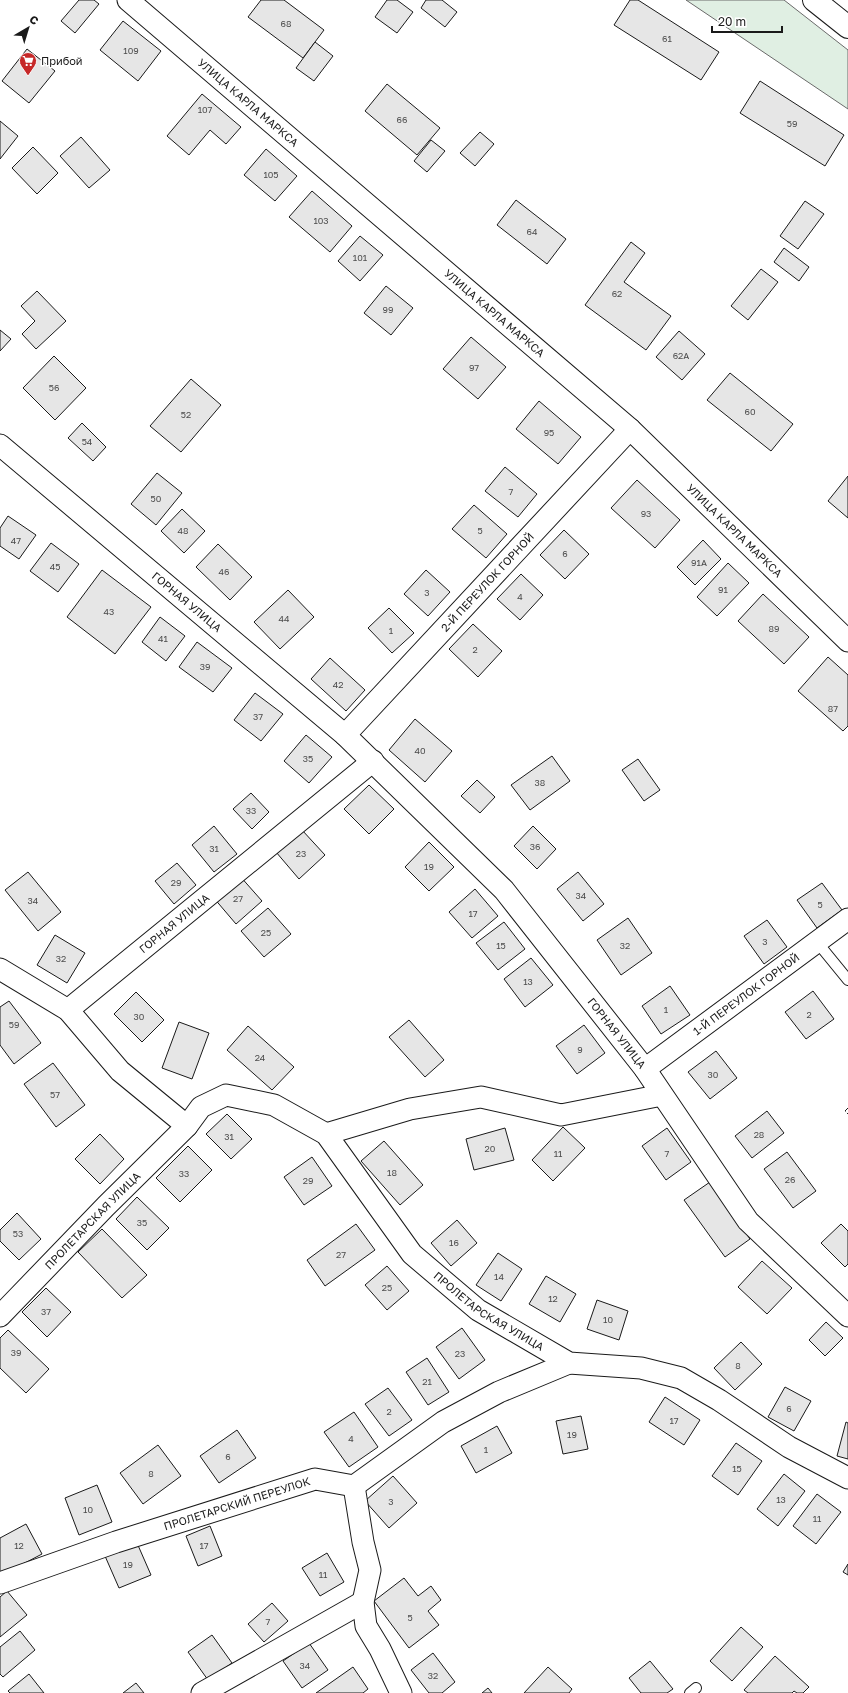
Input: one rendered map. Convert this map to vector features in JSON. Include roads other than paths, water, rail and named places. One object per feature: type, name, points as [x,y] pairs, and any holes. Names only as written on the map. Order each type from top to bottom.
[{"type":"street","name":"УЛИЦА КАРЛА МАРКСА","points":[[128,0],[630,429],[848,641]]},
{"type":"street","points":[[814,0],[848,27]]},
{"type":"street","name":"2-Й ПЕРЕУЛОК ГОРНОЙ","points":[[346,735],[630,429]]},
{"type":"street","name":"ГОРНАЯ УЛИЦА","points":[[0,445],[346,735],[504,890],[645,1069],[748,1222],[848,1316]]},
{"type":"street","name":"ГОРНАЯ УЛИЦА","points":[[68,1010],[373,761]]},
{"type":"street","name":"1-Й ПЕРЕУЛОК ГОРНОЙ","points":[[645,1069],[848,919]]},
{"type":"street","points":[[0,969],[68,1010],[120,1071],[187,1126]]},
{"type":"street","name":"ПРОЛЕТАРСКАЯ УЛИЦА","points":[[0,1316],[106,1206],[187,1126],[201,1107],[226,1095],[274,1105],[326,1134],[412,1254],[478,1310],[568,1363],[641,1368],[681,1378],[719,1400],[789,1447],[848,1478]]},
{"type":"street","points":[[326,1134],[410,1109],[481,1098],[561,1115],[662,1095]]},
{"type":"street","points":[[401,1693],[380,1649],[366,1626],[363,1602],[370,1570],[354,1486],[443,1422],[498,1392],[568,1363]]},
{"type":"street","name":"ПРОЛЕТАРСКИЙ ПЕРЕУЛОК","points":[[0,1583],[116,1542],[315,1479],[354,1486]]},
{"type":"street","points":[[202,1693],[363,1602]]},
{"type":"lane","points":[[816,942],[848,980]]},
{"type":"place","name":"Прибой","points":[[28,76]]}]
